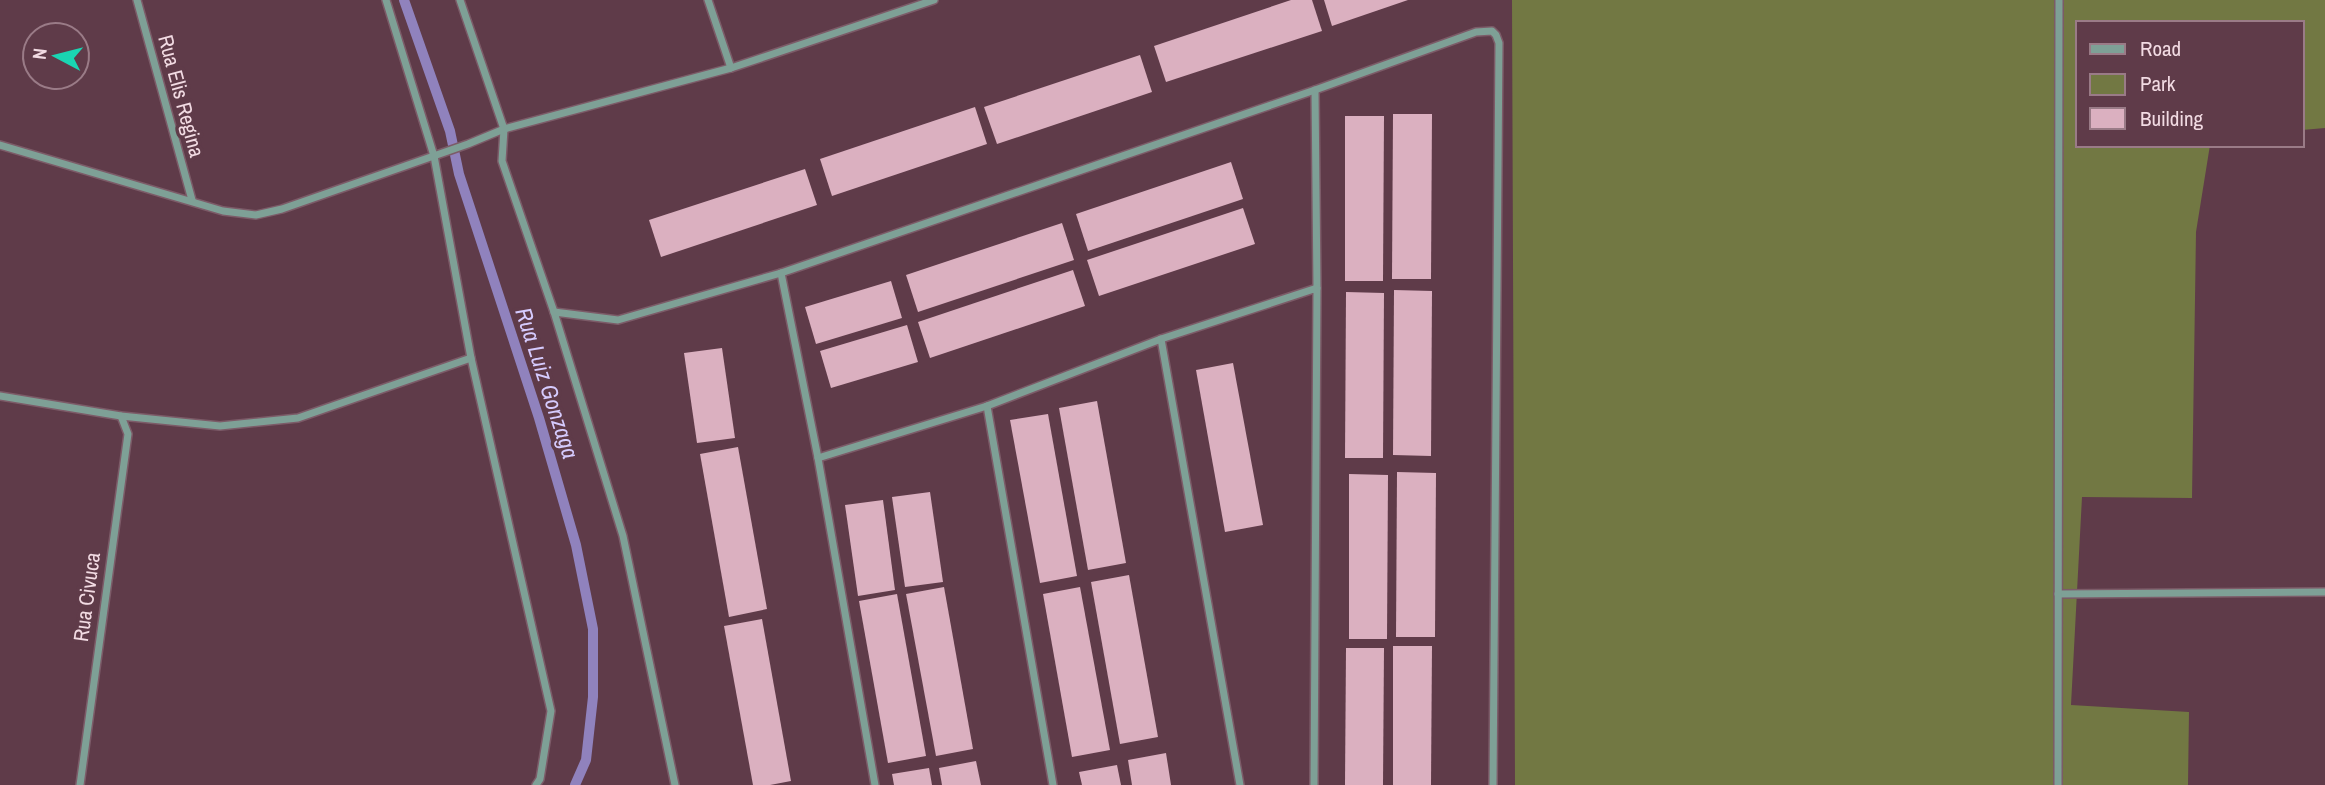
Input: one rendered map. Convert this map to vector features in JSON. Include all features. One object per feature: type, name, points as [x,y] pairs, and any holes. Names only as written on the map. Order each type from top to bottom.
[{"type":"street","name":"Rua Elis Regina","points":[[138,0],[192,201]]},
{"type":"street","points":[[386,0],[434,156],[471,358],[551,711],[540,779],[536,785]]},
{"type":"street","points":[[460,0],[504,129],[502,161],[554,312],[623,536],[675,785]]},
{"type":"street","points":[[708,0],[731,68]]},
{"type":"street","points":[[0,145],[223,211],[256,215],[282,209],[504,129],[731,68],[934,0]]},
{"type":"street","points":[[2058,785],[2059,0]]},
{"type":"street","points":[[554,312],[618,320],[781,274],[1476,32],[1492,31],[1499,43],[1493,785]]},
{"type":"street","points":[[1314,785],[1317,288],[1315,90]]},
{"type":"street","points":[[781,274],[818,458],[875,785]]},
{"type":"street","points":[[818,458],[986,406],[1161,339],[1317,288]]},
{"type":"street","points":[[1161,339],[1240,785]]},
{"type":"street","points":[[0,396],[121,416],[220,426],[298,418],[471,358]]},
{"type":"street","points":[[986,406],[1053,785]]},
{"type":"street","name":"Rua Civuca","points":[[80,785],[128,434],[121,416]]},
{"type":"street","points":[[2058,594],[2325,592]]},
{"type":"green space","points":[[1512,0],[2325,0],[2325,128],[2304,130],[2304,21],[2076,21],[2076,147],[2210,147],[2196,232],[2192,498],[2082,497],[2071,705],[2189,712],[2188,785],[1515,785]]},
{"type":"building","points":[[1291,0],[1312,0],[1322,31],[1166,82],[1154,46]]},
{"type":"building","points":[[1324,0],[1408,0],[1332,26]]},
{"type":"building","points":[[1140,55],[1152,92],[997,144],[984,107]]},
{"type":"building","points":[[975,107],[987,144],[832,196],[820,159]]},
{"type":"building","points":[[1393,114],[1432,114],[1431,279],[1392,279]]},
{"type":"building","points":[[1345,116],[1384,116],[1383,281],[1345,281]]},
{"type":"building","points":[[1231,162],[1243,199],[1088,251],[1076,214]]},
{"type":"building","points":[[805,169],[817,205],[661,257],[649,220]]},
{"type":"building","points":[[1243,208],[1255,244],[1099,296],[1087,260]]},
{"type":"building","points":[[1062,223],[1074,260],[918,312],[906,275]]},
{"type":"building","points":[[1073,270],[1085,306],[930,358],[918,322]]},
{"type":"building","points":[[891,281],[902,318],[816,344],[805,307]]},
{"type":"building","points":[[1394,290],[1432,291],[1431,456],[1393,455]]},
{"type":"building","points":[[1346,292],[1384,293],[1383,458],[1345,458]]},
{"type":"building","points":[[907,325],[918,362],[831,388],[820,351]]},
{"type":"building","points":[[722,348],[735,438],[697,443],[684,353]]},
{"type":"building","points":[[1233,363],[1263,525],[1225,532],[1196,370]]},
{"type":"building","points":[[1097,401],[1126,563],[1088,570],[1059,408]]},
{"type":"building","points":[[1048,414],[1077,576],[1040,583],[1010,420]]},
{"type":"building","points":[[738,447],[767,609],[729,617],[700,454]]},
{"type":"building","points":[[1397,472],[1436,473],[1435,637],[1396,637]]},
{"type":"building","points":[[1349,474],[1388,475],[1387,639],[1349,639]]},
{"type":"building","points":[[930,492],[943,582],[905,587],[892,497]]},
{"type":"building","points":[[883,500],[895,590],[858,596],[845,505]]},
{"type":"building","points":[[1129,575],[1158,737],[1120,744],[1091,582]]},
{"type":"building","points":[[944,587],[973,749],[936,756],[906,594]]},
{"type":"building","points":[[1080,587],[1110,750],[1072,757],[1043,594]]},
{"type":"building","points":[[897,594],[926,756],[888,763],[859,601]]},
{"type":"building","points":[[762,619],[791,781],[753,785],[724,626]]},
{"type":"building","points":[[1393,646],[1432,646],[1431,785],[1393,785]]},
{"type":"building","points":[[1346,648],[1384,648],[1383,785],[1345,785]]},
{"type":"building","points":[[1166,753],[1171,785],[1132,785],[1128,760]]},
{"type":"building","points":[[976,761],[981,785],[942,785],[939,768]]},
{"type":"building","points":[[1117,765],[1121,785],[1082,785],[1079,772]]},
{"type":"building","points":[[929,768],[932,785],[894,785],[892,774]]},
{"type":"waterway","name":"Rua Luiz Gonzaga","points":[[404,0],[450,131],[459,174],[539,418],[576,545],[593,629],[593,697],[586,760],[575,785]]}]
